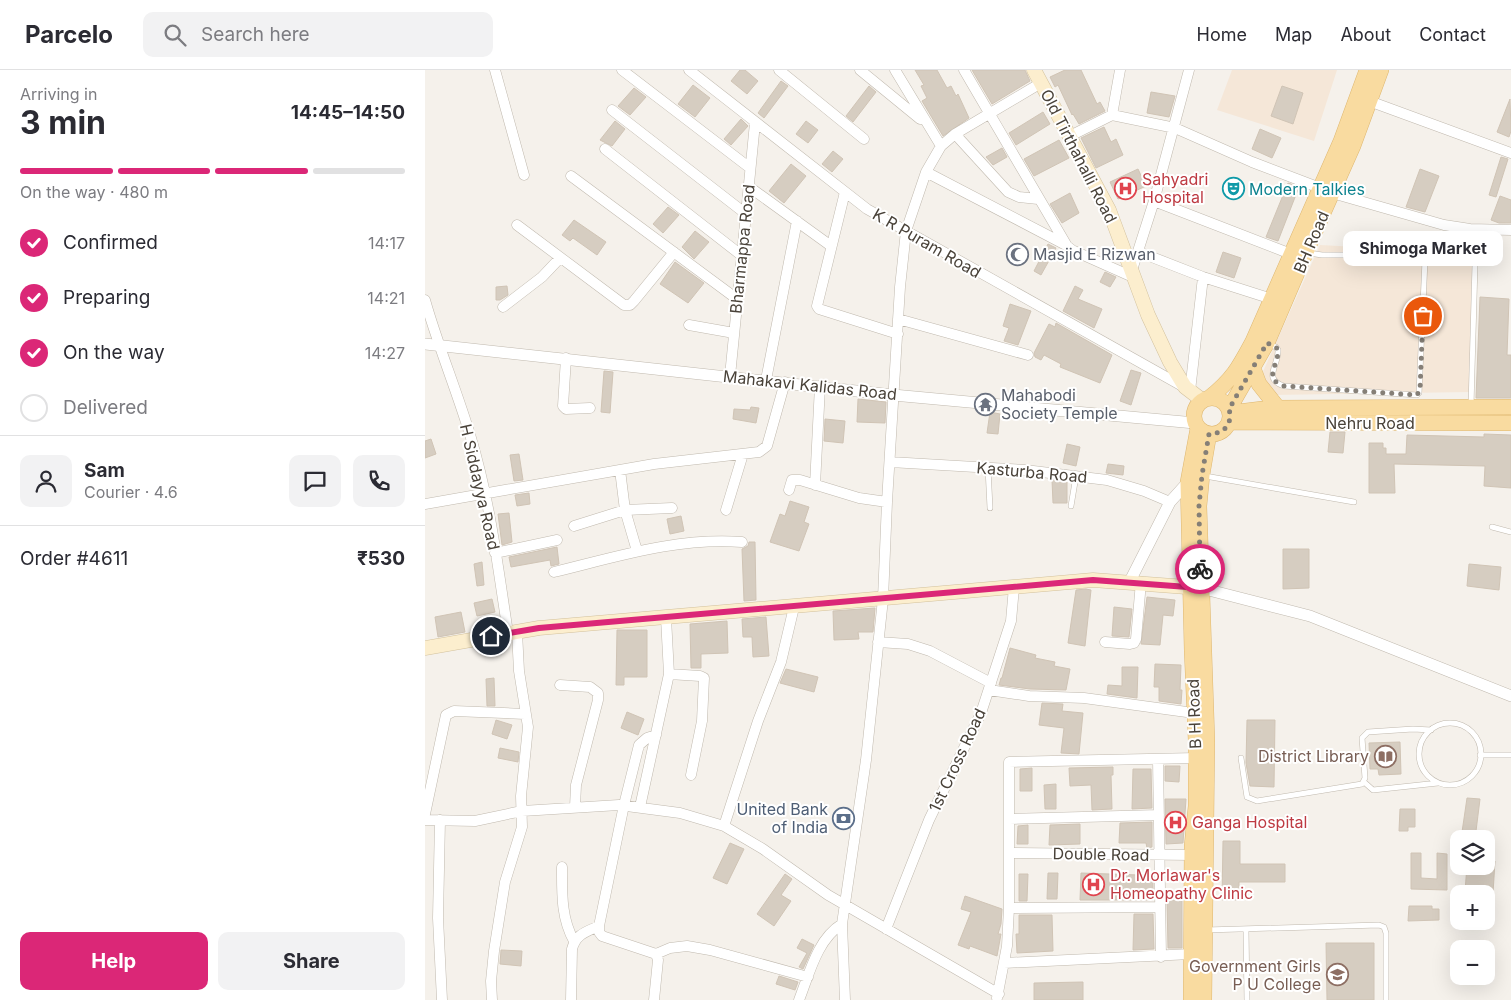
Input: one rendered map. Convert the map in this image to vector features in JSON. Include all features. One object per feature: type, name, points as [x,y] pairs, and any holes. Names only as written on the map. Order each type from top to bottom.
[{"type":"main road","name":"Old Tirthahalli Road","points":[[1034,70],[1109,210],[1152,323],[1170,362],[1197,394]]},
{"type":"main road","name":"BH Road","points":[[1229,415],[1267,343],[1306,252],[1341,141],[1367,70]]},
{"type":"main road","name":"BH Road","points":[[1197,394],[1226,384],[1236,372],[1253,341],[1291,254],[1326,190],[1353,146],[1381,70]]},
{"type":"main road","points":[[1253,368],[1259,384],[1267,397],[1278,408]]},
{"type":"main road","points":[[1201,428],[1221,432],[1229,415],[1221,400],[1197,394],[1195,410],[1201,428],[1202,475],[1196,587],[1207,740],[1204,1000]]},
{"type":"main road","name":"Nehru Road","points":[[1229,415],[1278,408],[1511,407]]},
{"type":"main road","name":"Nehru Road","points":[[1229,415],[1511,423]]},
{"type":"main road","name":"B H Road","points":[[1191,1000],[1192,855],[1196,806],[1194,713],[1196,587],[1188,482],[1201,428]]},
{"type":"main road","points":[[425,648],[539,628],[1093,580],[1196,587]]},
{"type":"street","points":[[495,70],[524,175]]},
{"type":"street","points":[[622,70],[750,168]]},
{"type":"street","points":[[779,70],[864,139]]},
{"type":"street","points":[[860,70],[927,125]]},
{"type":"street","points":[[895,70],[941,146]]},
{"type":"street","points":[[964,70],[1067,246]]},
{"type":"street","points":[[1113,115],[1119,70]]},
{"type":"street","points":[[926,172],[1072,250],[1133,274],[1155,201],[1189,70]]},
{"type":"street","name":"K R Puram Road","points":[[692,71],[755,123],[867,208],[1197,394]]},
{"type":"street","points":[[845,1000],[842,924],[866,760],[883,599],[900,287],[907,231],[926,172],[941,146],[955,134],[1041,83]]},
{"type":"street","points":[[1369,101],[1511,153]]},
{"type":"street","points":[[612,110],[745,214]]},
{"type":"street","points":[[1070,136],[1113,115],[1175,128],[1253,162],[1326,190],[1444,226],[1511,230]]},
{"type":"street","name":"Bharmappa Road","points":[[730,376],[755,123]]},
{"type":"street","points":[[955,134],[1008,192],[1019,197],[1038,199]]},
{"type":"street","points":[[605,149],[741,255]]},
{"type":"street","points":[[571,176],[737,299]]},
{"type":"street","points":[[749,186],[831,246]]},
{"type":"street","points":[[845,192],[818,308],[898,334]]},
{"type":"street","points":[[1155,201],[1291,254]]},
{"type":"street","points":[[766,380],[797,221]]},
{"type":"street","points":[[517,226],[624,305],[630,305],[674,252]]},
{"type":"street","points":[[1139,252],[1203,277],[1272,299]]},
{"type":"street","points":[[503,307],[542,277],[560,258]]},
{"type":"street","points":[[1197,394],[1203,277]]},
{"type":"street","name":"H Siddayya Road","points":[[425,300],[438,345],[471,438],[513,633],[528,727],[521,796],[522,827],[505,882],[494,951],[491,981],[492,1000]]},
{"type":"street","points":[[899,319],[1028,355]]},
{"type":"street","points":[[689,325],[734,334]]},
{"type":"street","name":"Mahakavi Kalidas Road","points":[[425,344],[1201,428]]},
{"type":"street","points":[[566,358],[563,406],[566,409],[590,408]]},
{"type":"street","points":[[425,504],[654,464],[759,452],[767,446],[785,382]]},
{"type":"street","points":[[815,485],[820,386]]},
{"type":"street","points":[[726,510],[743,454]]},
{"type":"street","name":"Kasturba Road","points":[[890,462],[1025,470],[1107,480],[1144,491],[1170,502]]},
{"type":"street","points":[[620,470],[625,510],[637,551]]},
{"type":"street","points":[[789,490],[792,480],[795,479],[859,498],[887,502]]},
{"type":"street","points":[[1105,642],[1130,644],[1136,640],[1136,582],[1170,502],[1188,482]]},
{"type":"street","points":[[574,526],[625,510],[672,508]]},
{"type":"street","points":[[495,553],[557,540]]},
{"type":"street","points":[[554,572],[637,551],[695,541],[742,542]]},
{"type":"street","name":"1st Cross Road","points":[[886,929],[929,820],[981,713],[1011,621],[1014,587]]},
{"type":"street","points":[[1196,587],[1310,616],[1511,696]]},
{"type":"street","points":[[724,826],[758,721],[781,662],[794,607]]},
{"type":"street","points":[[640,807],[669,674],[666,618]]},
{"type":"street","points":[[878,642],[908,644],[930,651],[990,686],[1029,696],[1083,698],[1194,713]]},
{"type":"street","points":[[669,674],[700,676],[703,678],[702,721],[691,775]]},
{"type":"street","points":[[560,685],[590,687],[598,693],[598,700],[576,785],[575,807]]},
{"type":"street","points":[[425,814],[446,715],[454,710],[525,714]]},
{"type":"street","points":[[656,735],[647,738],[639,746],[624,805],[599,932],[602,936],[656,954],[670,948],[687,946],[710,950],[808,977]]},
{"type":"street","points":[[425,820],[475,820],[522,811],[624,805],[679,813],[724,826],[763,849],[844,905],[998,997],[1007,946],[1009,908],[1009,762],[1196,758]]},
{"type":"street","points":[[1157,759],[1161,957]]},
{"type":"street","points":[[1010,818],[1159,815]]},
{"type":"street","points":[[440,820],[438,918],[442,1000]]},
{"type":"street","name":"Double Road","points":[[1010,853],[1192,855]]},
{"type":"street","points":[[562,867],[564,917],[568,931],[574,941]]},
{"type":"street","points":[[1009,908],[1159,907]]},
{"type":"street","points":[[799,1000],[817,955],[827,937],[842,924]]},
{"type":"street","points":[[571,1000],[572,949],[574,941],[578,936],[599,926]]},
{"type":"street","points":[[654,1000],[658,960],[656,954]]},
{"type":"street","points":[[1004,963],[1161,957],[1191,954]]},
{"type":"lane","points":[[1267,343],[1278,350],[1272,375],[1273,380],[1284,386],[1417,395],[1419,393],[1425,260],[1422,256],[1322,255],[1306,252]]},
{"type":"lane","points":[[1471,407],[1475,264]]},
{"type":"lane","points":[[988,468],[991,508]]},
{"type":"lane","points":[[1202,475],[1354,502]]},
{"type":"lane","points":[[1071,506],[1076,476]]},
{"type":"lane","points":[[1492,527],[1511,532]]},
{"type":"lane","points":[[1450,723],[1466,728],[1471,732],[1479,743],[1481,759],[1471,777],[1458,784],[1447,785],[1429,777],[1421,767],[1419,750],[1425,736],[1431,730],[1439,725],[1450,723]]},
{"type":"lane","points":[[1431,730],[1413,729],[1368,732],[1364,734],[1362,738],[1364,782],[1373,790],[1439,783]]},
{"type":"lane","points":[[1480,754],[1511,755]]},
{"type":"lane","points":[[1241,758],[1247,797],[1251,800],[1257,801],[1362,784],[1364,782]]},
{"type":"lane","points":[[1204,930],[1379,925],[1387,933],[1386,1000]]},
{"type":"lane","points":[[1246,930],[1247,1000]]},
{"type":"shaded area","points":[[1232,70],[1337,70],[1314,141],[1217,110]]},
{"type":"shaded area","points":[[1320,245],[1472,253],[1470,392],[1271,395],[1261,376]]},
{"type":"building","points":[[740,70],[745,70],[758,81],[747,94],[731,81]]},
{"type":"building","points":[[915,70],[937,70],[947,88],[951,86],[956,96],[958,94],[969,118],[943,136],[922,101],[927,98],[921,86],[924,85]]},
{"type":"building","points":[[972,70],[1025,70],[1030,81],[992,104]]},
{"type":"building","points":[[1065,70],[1081,70],[1097,104],[1100,102],[1105,111],[1079,124],[1072,115],[1058,85],[1055,87],[1050,77]]},
{"type":"building","points":[[781,81],[788,86],[764,118],[758,113]]},
{"type":"building","points":[[693,85],[710,98],[695,117],[678,104]]},
{"type":"building","points":[[869,86],[876,92],[853,122],[846,116]]},
{"type":"building","points":[[1282,86],[1303,93],[1293,124],[1271,116]]},
{"type":"building","points":[[634,88],[646,97],[630,115],[618,106]]},
{"type":"building","points":[[1151,92],[1175,96],[1169,117],[1147,113]]},
{"type":"building","points":[[1510,99],[1511,131],[1509,137],[1497,132]]},
{"type":"building","points":[[1043,112],[1050,124],[1016,145],[1009,133]]},
{"type":"building","points":[[741,119],[748,126],[731,145],[724,139]]},
{"type":"building","points":[[615,121],[625,129],[612,146],[600,140]]},
{"type":"building","points":[[806,121],[818,130],[808,143],[796,134]]},
{"type":"building","points":[[1104,127],[1111,142],[1116,139],[1123,155],[1096,168],[1081,138]]},
{"type":"building","points":[[1260,129],[1281,138],[1272,158],[1252,149]]},
{"type":"building","points":[[1059,140],[1069,158],[1034,176],[1024,159]]},
{"type":"building","points":[[1002,148],[1007,157],[993,165],[986,157]]},
{"type":"building","points":[[833,151],[843,159],[832,172],[822,164]]},
{"type":"building","points":[[1501,157],[1508,159],[1496,197],[1489,195]]},
{"type":"building","points":[[791,164],[806,176],[784,203],[769,191]]},
{"type":"building","points":[[1138,169],[1146,186],[1118,199],[1110,182]]},
{"type":"building","points":[[1420,169],[1439,176],[1425,212],[1406,207]]},
{"type":"building","points":[[1288,183],[1299,187],[1278,241],[1266,237]]},
{"type":"building","points":[[1070,193],[1079,213],[1062,223],[1050,204]]},
{"type":"building","points":[[1500,196],[1511,200],[1511,223],[1499,223],[1491,220]]},
{"type":"building","points":[[668,207],[679,215],[663,233],[653,224]]},
{"type":"building","points":[[574,220],[606,242],[597,255],[573,238],[570,241],[562,235]]},
{"type":"building","points":[[695,231],[709,242],[694,259],[682,247]]},
{"type":"building","points":[[1048,244],[1056,248],[1041,275],[1034,271]]},
{"type":"building","points":[[1223,252],[1241,258],[1234,278],[1216,272]]},
{"type":"building","points":[[675,262],[704,283],[688,303],[660,284]]},
{"type":"building","points":[[1105,272],[1116,277],[1110,287],[1100,282]]},
{"type":"building","points":[[507,286],[508,295],[500,300],[496,300],[496,287]]},
{"type":"building","points":[[1075,286],[1083,290],[1078,299],[1102,309],[1094,328],[1063,311]]},
{"type":"building","points":[[1480,297],[1509,299],[1507,355],[1511,355],[1511,398],[1476,398]]},
{"type":"building","points":[[1010,304],[1031,311],[1018,345],[1004,341],[1009,328],[1003,326]]},
{"type":"building","points":[[1056,323],[1112,355],[1100,383],[1060,367],[1061,364],[1044,355],[1041,360],[1035,357],[1034,353],[1049,324],[1055,327]]},
{"type":"building","points":[[1131,370],[1141,373],[1131,405],[1120,401]]},
{"type":"building","points":[[604,371],[613,372],[610,413],[601,412]]},
{"type":"building","points":[[858,399],[886,402],[885,423],[857,422]]},
{"type":"building","points":[[751,407],[759,408],[756,423],[733,419],[734,409],[750,410]]},
{"type":"building","points":[[990,412],[1000,414],[998,434],[987,433]]},
{"type":"building","points":[[825,419],[845,421],[843,443],[824,441]]},
{"type":"building","points":[[1330,432],[1345,432],[1343,453],[1328,452]]},
{"type":"building","points":[[1484,434],[1511,435],[1511,488],[1484,486],[1485,466],[1394,464],[1395,493],[1369,493],[1369,443],[1383,443],[1383,448],[1386,448],[1386,454],[1406,454],[1407,435],[1484,437]]},
{"type":"building","points":[[431,439],[436,454],[425,458],[425,441]]},
{"type":"building","points":[[1067,444],[1080,447],[1076,466],[1063,463]]},
{"type":"building","points":[[519,454],[523,480],[514,481],[510,455]]},
{"type":"building","points":[[1108,464],[1124,466],[1123,475],[1106,473]]},
{"type":"building","points":[[1052,480],[1067,482],[1067,503],[1053,503]]},
{"type":"building","points":[[529,493],[530,504],[517,506],[515,495]]},
{"type":"building","points":[[790,501],[809,507],[804,522],[809,524],[799,551],[770,542],[780,514],[785,516]]},
{"type":"building","points":[[509,513],[512,542],[502,545],[498,514]]},
{"type":"building","points":[[681,516],[684,531],[670,534],[667,519]]},
{"type":"building","points":[[749,542],[755,542],[756,600],[744,601],[742,549],[748,546]]},
{"type":"building","points":[[557,547],[559,564],[551,566],[550,560],[511,567],[509,557]]},
{"type":"building","points":[[1283,549],[1309,549],[1309,588],[1283,589]]},
{"type":"building","points":[[482,562],[484,585],[477,586],[474,564]]},
{"type":"building","points":[[1469,564],[1501,567],[1499,590],[1467,586]]},
{"type":"building","points":[[1076,590],[1091,590],[1085,646],[1068,643]]},
{"type":"building","points":[[1147,597],[1175,600],[1173,616],[1163,615],[1160,645],[1141,644]]},
{"type":"building","points":[[492,599],[495,612],[477,616],[474,603]]},
{"type":"building","points":[[1114,607],[1132,609],[1129,637],[1112,636]]},
{"type":"building","points":[[875,608],[873,632],[858,632],[859,639],[834,640],[833,611]]},
{"type":"building","points":[[461,612],[465,632],[438,637],[435,617]]},
{"type":"building","points":[[766,617],[769,656],[753,657],[752,637],[743,637],[742,619]]},
{"type":"building","points":[[727,621],[728,653],[701,654],[701,668],[691,668],[690,624]]},
{"type":"building","points":[[617,630],[647,630],[647,677],[624,677],[624,685],[616,685]]},
{"type":"building","points":[[1010,648],[1036,655],[1035,658],[1055,662],[1054,666],[1070,669],[1066,690],[1030,689],[999,685]]},
{"type":"building","points":[[1155,664],[1181,665],[1181,704],[1159,701],[1159,687],[1154,687]]},
{"type":"building","points":[[1122,667],[1138,667],[1137,698],[1107,694],[1108,685],[1122,686]]},
{"type":"building","points":[[786,669],[818,677],[814,692],[780,683]]},
{"type":"building","points":[[494,678],[495,706],[487,706],[486,679]]},
{"type":"building","points":[[1042,703],[1063,704],[1062,711],[1083,713],[1079,754],[1061,753],[1064,728],[1039,725]]},
{"type":"building","points":[[627,712],[644,719],[638,735],[621,728]]},
{"type":"building","points":[[496,720],[512,725],[507,739],[492,734]]},
{"type":"building","points":[[1247,720],[1275,720],[1274,787],[1250,786],[1246,763]]},
{"type":"building","name":"District Library","points":[[1400,742],[1401,774],[1379,775],[1378,769],[1370,769],[1369,743]]},
{"type":"building","points":[[500,748],[519,752],[518,762],[498,758]]},
{"type":"building","points":[[1165,766],[1180,766],[1179,782],[1165,781]]},
{"type":"building","points":[[1113,767],[1113,775],[1111,775],[1112,809],[1092,810],[1091,785],[1070,786],[1069,768]]},
{"type":"building","points":[[1032,768],[1032,791],[1020,791],[1020,769]]},
{"type":"building","points":[[1133,769],[1151,769],[1152,808],[1132,809]]},
{"type":"building","points":[[1056,784],[1056,809],[1045,809],[1044,785]]},
{"type":"building","points":[[1467,798],[1480,799],[1476,830],[1462,830]]},
{"type":"building","points":[[1165,799],[1186,799],[1183,843],[1166,844]]},
{"type":"building","points":[[1400,809],[1415,809],[1415,827],[1408,827],[1408,831],[1399,831]]},
{"type":"building","points":[[1152,822],[1152,847],[1147,848],[1146,843],[1119,843],[1120,823]]},
{"type":"building","points":[[1080,824],[1080,844],[1049,845],[1050,825]]},
{"type":"building","points":[[1028,825],[1028,844],[1017,844],[1018,826]]},
{"type":"building","points":[[1223,841],[1240,841],[1240,864],[1285,864],[1285,882],[1239,882],[1239,900],[1222,900]]},
{"type":"building","points":[[730,843],[744,849],[727,884],[713,878]]},
{"type":"building","points":[[1411,853],[1421,853],[1421,878],[1437,879],[1437,853],[1447,854],[1447,890],[1411,889]]},
{"type":"building","points":[[1048,873],[1058,873],[1057,899],[1047,899]]},
{"type":"building","points":[[1081,873],[1139,875],[1139,878],[1153,878],[1153,900],[1080,900]]},
{"type":"building","points":[[785,874],[792,879],[781,895],[791,901],[774,926],[757,914]]},
{"type":"building","points":[[1019,874],[1028,874],[1027,901],[1019,901]]},
{"type":"building","points":[[1466,875],[1494,875],[1494,885],[1465,885]]},
{"type":"building","points":[[965,896],[1002,909],[998,934],[1001,934],[997,956],[970,946],[969,949],[958,945],[971,912],[961,909]]},
{"type":"building","points":[[1167,900],[1182,900],[1182,948],[1168,948]]},
{"type":"building","points":[[1409,906],[1432,906],[1432,909],[1439,909],[1439,920],[1408,921]]},
{"type":"building","points":[[1134,914],[1153,914],[1154,949],[1133,950]]},
{"type":"building","points":[[1019,915],[1052,915],[1053,951],[1017,953],[1016,934],[1019,934]]},
{"type":"building","points":[[802,939],[814,945],[803,969],[799,967],[807,953],[797,948]]},
{"type":"building","name":"Government Girls P U College","points":[[1326,943],[1374,943],[1374,1000],[1327,1000]]},
{"type":"building","points":[[501,950],[522,951],[521,966],[500,964]]},
{"type":"building","points":[[779,976],[798,982],[795,990],[776,984]]},
{"type":"building","points":[[1083,982],[1083,1000],[1034,1000],[1034,983]]},
{"type":"way so far","points":[[1200,569],[1199,506],[1209,434],[1216,434],[1226,428],[1229,422],[1229,409],[1267,343],[1278,350],[1279,354],[1272,375],[1273,380],[1278,384],[1284,386],[1417,395],[1420,390],[1423,316]]},
{"type":"place","name":"Sahyadri Hospital","points":[[1126,188]]},
{"type":"place","name":"Modern Talkies","points":[[1233,189]]},
{"type":"place","name":"Masjid E Rizwan","points":[[1017,254]]},
{"type":"place","name":"Shimoga Market","points":[[1423,316]]},
{"type":"place","name":"Mahabodi Society Temple","points":[[985,404]]},
{"type":"place","name":"District Library","points":[[1385,756]]},
{"type":"place","name":"United Bank of India","points":[[844,818]]},
{"type":"place","name":"Ganga Hospital","points":[[1176,822]]},
{"type":"place","name":"Dr. Morlawar's Homeopathy Clinic","points":[[1094,884]]},
{"type":"place","name":"Government Girls P U College","points":[[1337,975]]},
{"type":"route","points":[[491,636],[539,628],[1093,580],[1130,581],[1201,588],[1200,569]]}]
